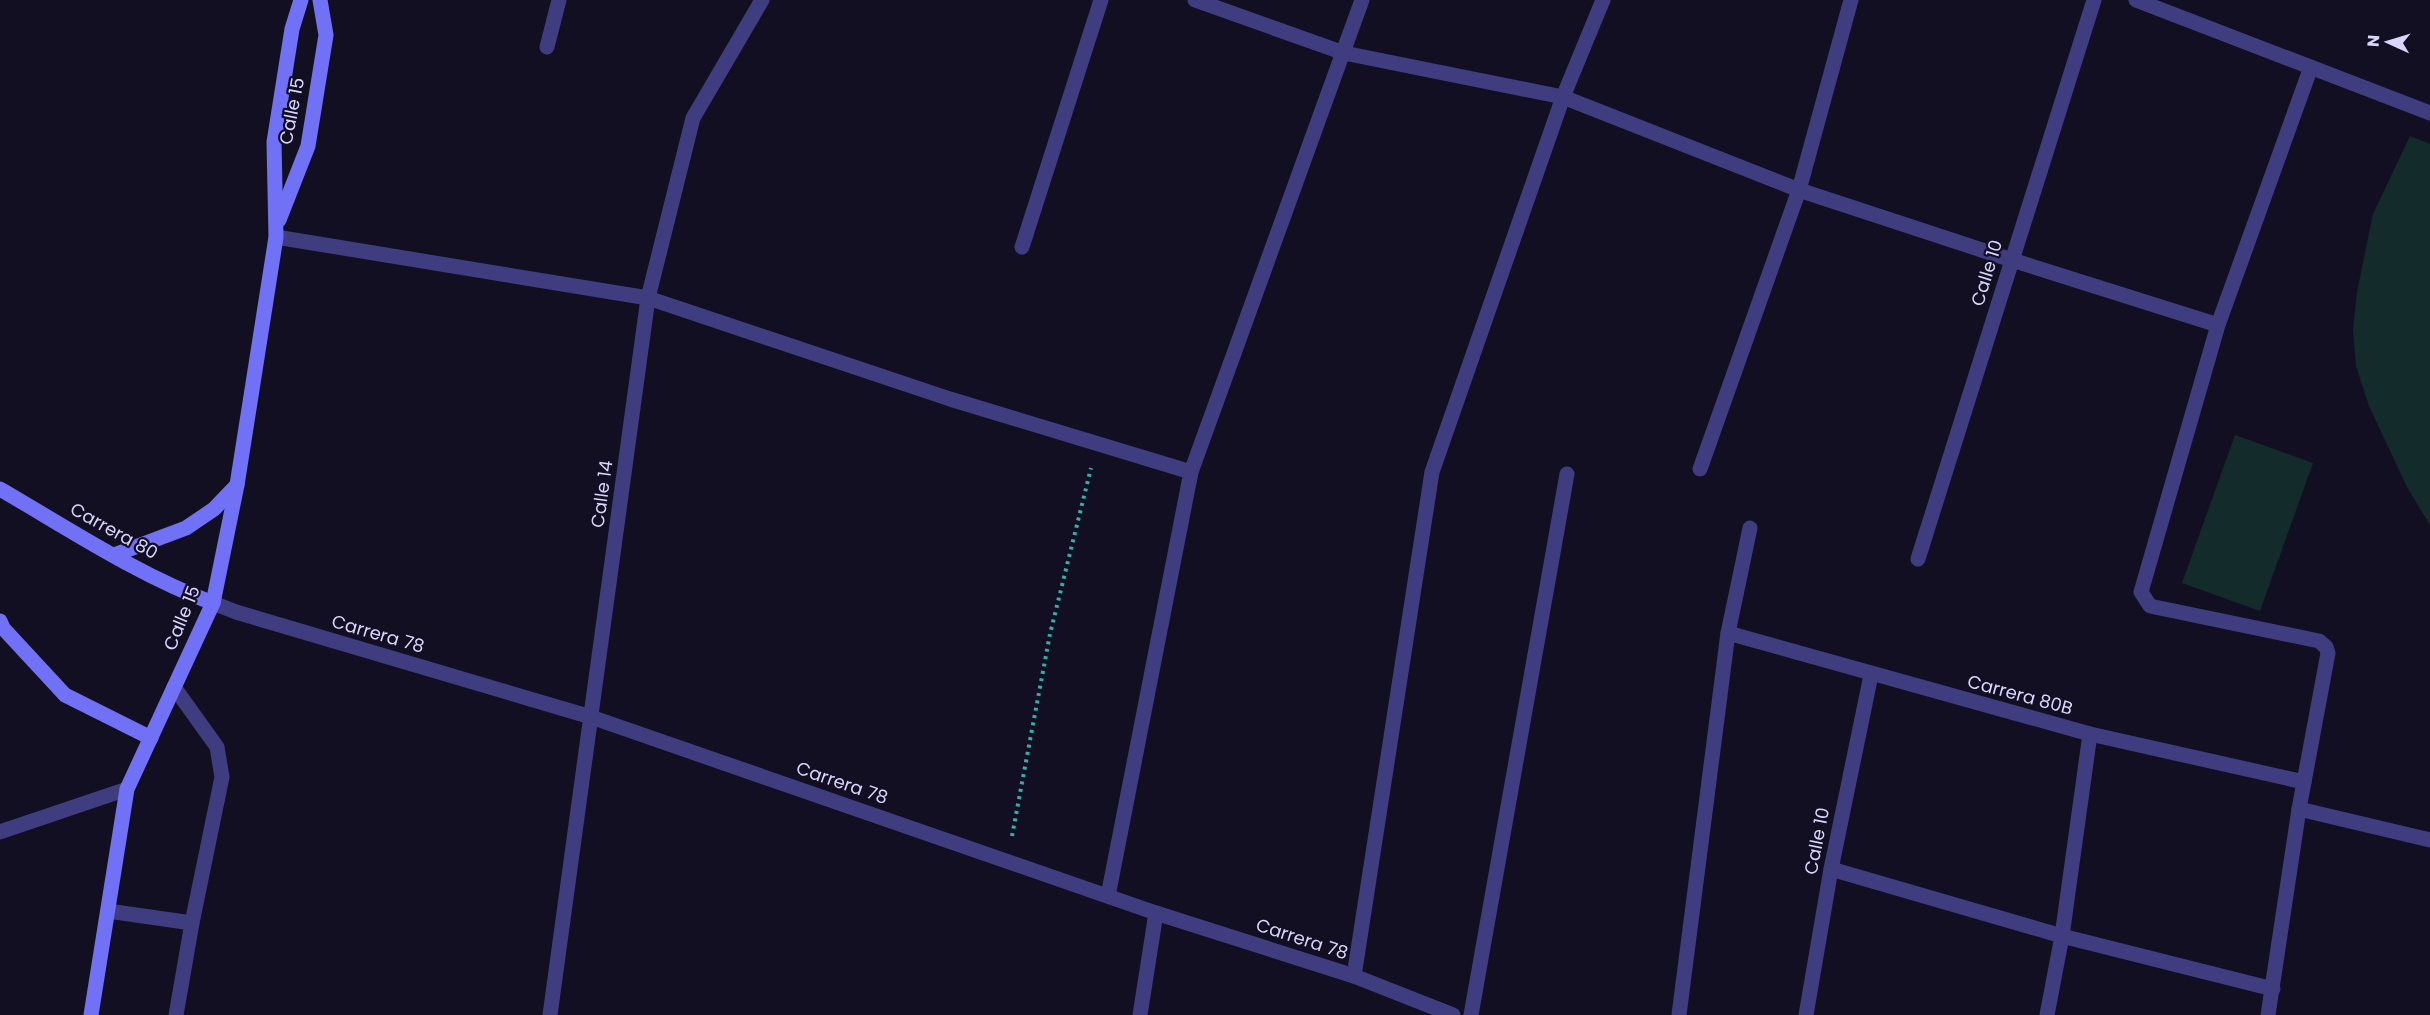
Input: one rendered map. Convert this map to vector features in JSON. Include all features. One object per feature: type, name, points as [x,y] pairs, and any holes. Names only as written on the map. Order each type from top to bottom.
[{"type":"street","name":"Calle 15","points":[[91,1015],[128,789],[213,603],[237,484],[277,231],[274,142],[292,29],[301,0]]},
{"type":"street","name":"Calle 15","points":[[277,231],[308,146],[326,35],[320,0]]},
{"type":"street","points":[[547,46],[559,0]]},
{"type":"street","name":"Calle 14","points":[[550,1015],[648,298],[693,118],[762,0]]},
{"type":"street","points":[[1022,247],[1101,0]]},
{"type":"street","points":[[1195,0],[1344,53],[1563,97],[1799,190],[2218,324]]},
{"type":"street","points":[[1108,896],[1191,472],[1362,0]]},
{"type":"street","points":[[1354,976],[1432,472],[1563,97],[1603,0]]},
{"type":"street","points":[[1700,469],[1799,190],[1851,0]]},
{"type":"street","name":"Calle 10","points":[[1918,559],[2094,0]]},
{"type":"street","points":[[2136,0],[2430,113]]},
{"type":"street","points":[[2268,1015],[2299,809],[2328,653],[2326,646],[2319,641],[2150,606],[2141,592],[2218,324],[2311,67]]},
{"type":"street","points":[[277,231],[648,298],[950,399],[1191,472]]},
{"type":"street","points":[[1471,1015],[1567,474]]},
{"type":"street","points":[[114,555],[186,528],[214,509],[237,484]]},
{"type":"street","name":"Carrera 80","points":[[0,489],[114,555],[213,603]]},
{"type":"street","points":[[1679,1015],[1728,633],[1750,528]]},
{"type":"street","name":"Carrera 78","points":[[213,603],[236,612],[591,717],[1156,913],[1354,976],[1453,1015]]},
{"type":"street","points":[[0,621],[3,628],[65,695],[151,738]]},
{"type":"street","name":"Carrera 80B","points":[[1728,633],[1871,675],[2090,734],[2304,782]]},
{"type":"street","name":"Calle 10","points":[[1806,1015],[1831,868],[1871,675]]},
{"type":"street","points":[[174,687],[217,747],[222,777],[176,1015]]},
{"type":"street","points":[[2047,1015],[2062,936],[2090,734]]},
{"type":"street","points":[[0,832],[128,789]]},
{"type":"street","points":[[2299,809],[2430,840]]},
{"type":"street","points":[[1831,868],[2062,936],[2273,989]]},
{"type":"street","points":[[108,911],[192,923]]},
{"type":"street","points":[[1140,1015],[1156,913]]},
{"type":"path","points":[[1007,861],[1050,634],[1097,443]]},
{"type":"green space","points":[[2410,136],[2430,144],[2430,525],[2407,487],[2369,406],[2356,366],[2353,330],[2357,292],[2373,214]]},
{"type":"green space","points":[[2235,435],[2313,463],[2260,611],[2182,583]]}]
